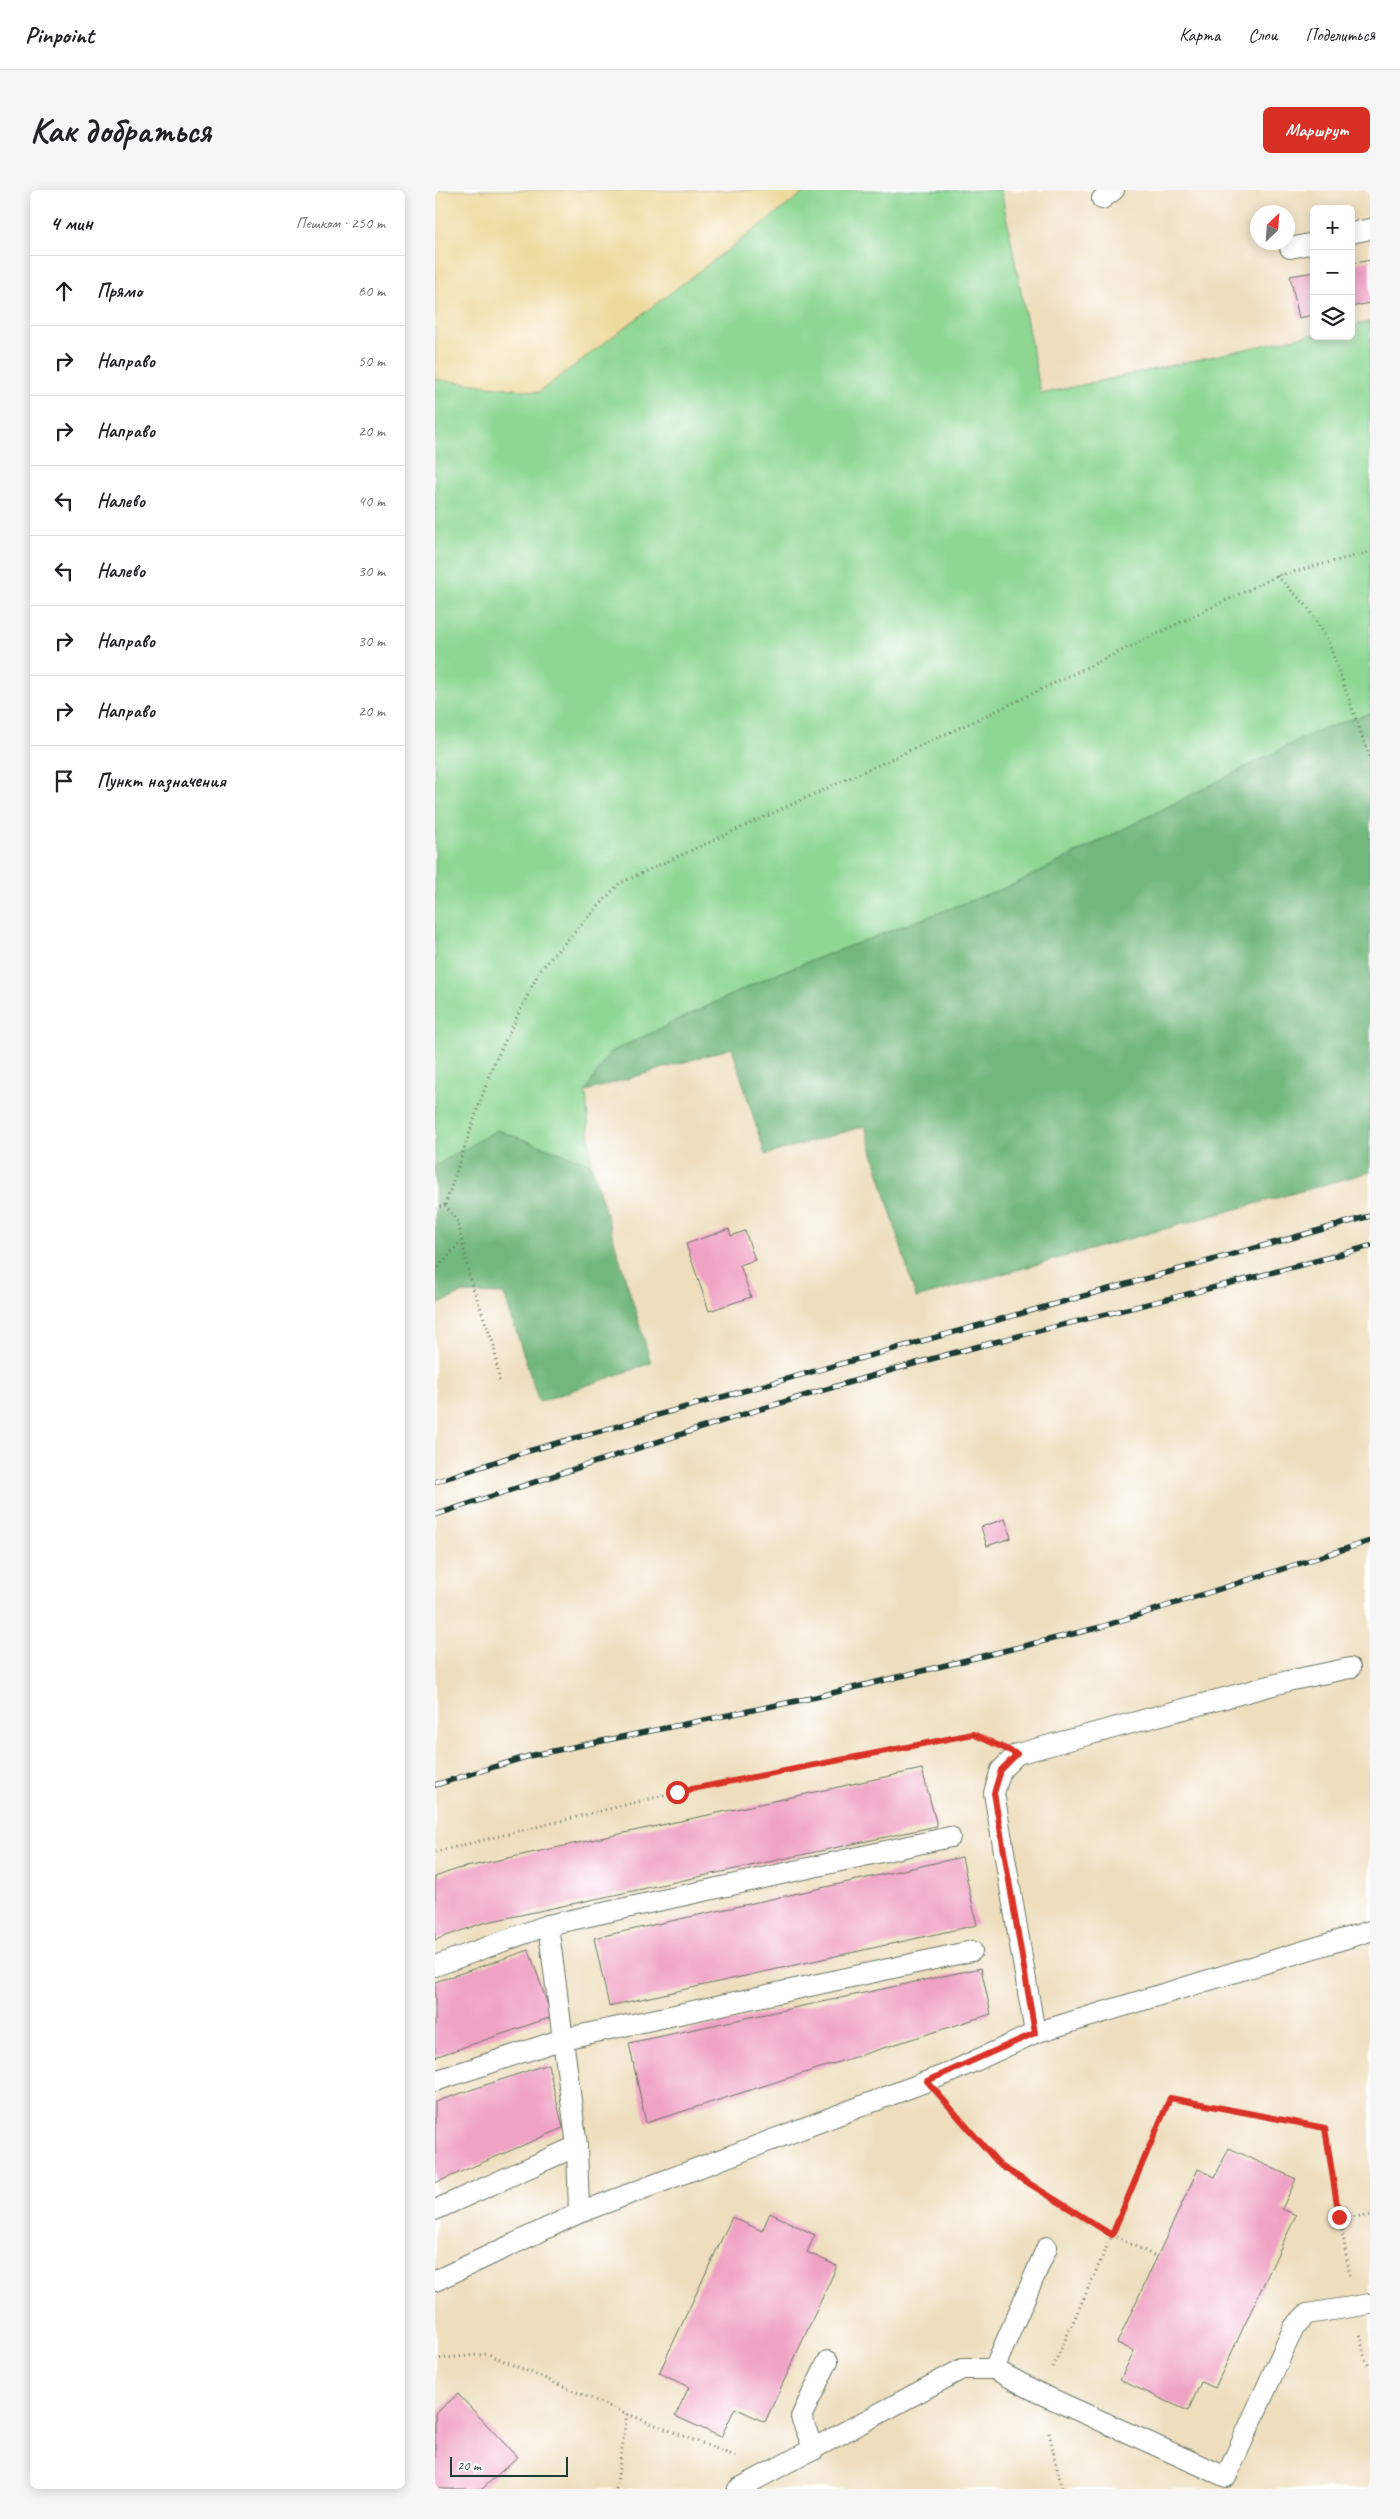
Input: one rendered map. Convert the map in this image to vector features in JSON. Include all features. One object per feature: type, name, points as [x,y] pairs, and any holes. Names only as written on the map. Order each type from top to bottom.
[{"type":"lane","points":[[1355,233],[1370,229]]},
{"type":"lane","points":[[1295,247],[1310,244]]},
{"type":"lane","points":[[1035,2033],[994,1793],[1001,1770],[1017,1754],[1288,1681],[1350,1668]]},
{"type":"lane","points":[[435,1966],[548,1925],[950,1837]]},
{"type":"lane","points":[[548,1925],[577,2146],[579,2213]]},
{"type":"lane","points":[[435,2281],[579,2213],[927,2081],[1035,2033],[1370,1931]]},
{"type":"lane","points":[[435,2081],[563,2038],[972,1950]]},
{"type":"lane","points":[[435,2210],[577,2146]]},
{"type":"lane","points":[[994,2369],[1047,2246]]},
{"type":"lane","points":[[738,2489],[814,2450],[962,2369],[994,2369],[1041,2394],[1226,2477],[1294,2327],[1307,2314],[1363,2306]]},
{"type":"lane","points":[[814,2450],[801,2417],[828,2361]]},
{"type":"path","points":[[445,1205],[491,1070],[541,970],[620,883],[996,711],[1277,576],[1370,552]]},
{"type":"path","points":[[1277,576],[1307,606],[1328,642],[1370,758]]},
{"type":"path","points":[[435,1208],[445,1205]]},
{"type":"path","points":[[445,1205],[458,1222],[470,1278],[494,1346],[500,1385]]},
{"type":"path","points":[[435,1270],[463,1239]]},
{"type":"path","points":[[435,1852],[677,1792],[973,1734],[1017,1754]]},
{"type":"path","points":[[927,2081],[1001,2166],[1112,2235],[1157,2257]]},
{"type":"path","points":[[1062,2489],[1041,2394],[1112,2235],[1170,2098],[1325,2128],[1339,2217],[1363,2306],[1365,2359],[1370,2368]]},
{"type":"path","points":[[1339,2217],[1370,2216]]},
{"type":"path","points":[[435,2359],[488,2354],[627,2414],[773,2470]]},
{"type":"path","points":[[616,2489],[627,2414]]},
{"type":"green space","points":[[807,190],[1001,190],[1041,394],[1310,335],[1310,340],[1355,340],[1355,325],[1370,322],[1370,713],[1315,732],[1015,884],[773,975],[609,1053],[586,1091],[591,1164],[497,1130],[435,1166],[435,379],[539,392]]},
{"type":"green space","points":[[1370,713],[1370,1172],[916,1298],[865,1126],[765,1155],[732,1048],[586,1091],[609,1053],[773,975],[1015,884],[1315,732]]},
{"type":"green space","points":[[497,1130],[591,1164],[651,1363],[539,1402],[504,1294],[462,1293],[435,1306],[435,1166]]},
{"type":"sand","points":[[435,190],[807,190],[539,392],[435,379]]},
{"type":"building","points":[[1370,260],[1370,303],[1355,306],[1355,295],[1355,263]]},
{"type":"building","points":[[1310,273],[1310,316],[1299,318],[1290,276]]},
{"type":"building","points":[[729,1229],[731,1236],[745,1231],[755,1260],[740,1265],[751,1297],[709,1311],[686,1244]]},
{"type":"building","points":[[1005,1519],[1011,1538],[987,1546],[981,1527]]},
{"type":"building","points":[[922,1769],[937,1826],[483,1923],[435,1940],[435,1877],[457,1869]]},
{"type":"building","points":[[962,1857],[977,1925],[609,2006],[594,1938]]},
{"type":"building","points":[[529,1950],[552,2017],[435,2057],[435,1982]]},
{"type":"building","points":[[981,1968],[991,2014],[646,2123],[629,2043]]},
{"type":"building","points":[[548,2064],[563,2128],[435,2183],[435,2102]]},
{"type":"building","points":[[1229,2148],[1296,2179],[1282,2209],[1296,2215],[1215,2388],[1201,2382],[1188,2411],[1120,2380],[1134,2351],[1117,2343],[1198,2169],[1215,2177]]},
{"type":"building","points":[[770,2213],[815,2235],[807,2252],[837,2266],[765,2422],[735,2408],[721,2437],[675,2416],[689,2387],[659,2373],[732,2217],[762,2231]]},
{"type":"building","points":[[458,2394],[517,2457],[482,2489],[435,2489],[435,2414]]},
{"type":"railway","points":[[435,1482],[525,1452],[1370,1216]]},
{"type":"railway","points":[[435,1515],[702,1427],[837,1386],[972,1348],[1271,1273],[1370,1246]]},
{"type":"railway","points":[[435,1785],[529,1756],[816,1697],[1101,1627],[1370,1541]]},
{"type":"route","points":[[677,1792],[973,1734],[1017,1754],[1001,1770],[994,1793],[1035,2033],[949,2073],[927,2081],[1001,2166],[1112,2235],[1170,2098],[1325,2128],[1339,2217]]}]
